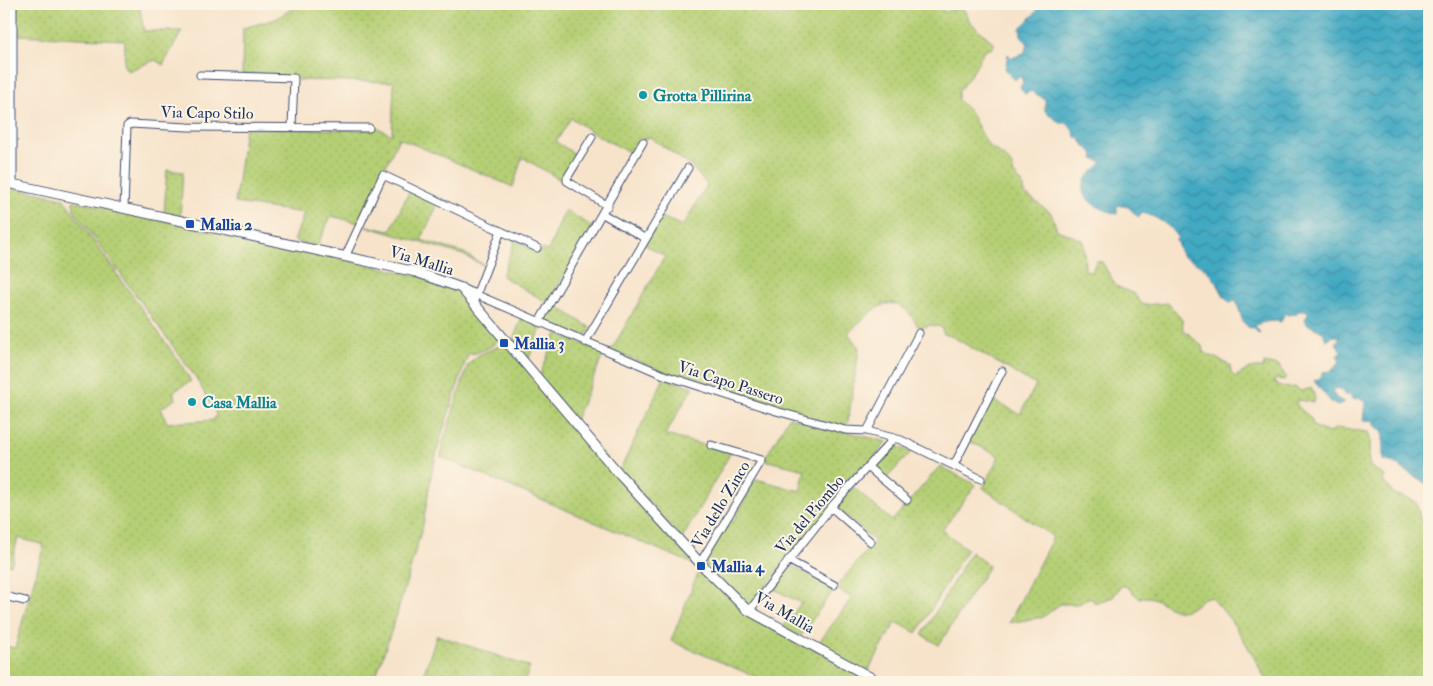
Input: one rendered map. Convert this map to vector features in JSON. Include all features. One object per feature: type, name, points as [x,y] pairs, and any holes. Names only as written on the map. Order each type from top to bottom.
[{"type":"street","name":"Via Mallia","points":[[12,4],[8,184],[346,255],[416,272],[461,288],[475,298],[574,423],[700,563],[749,611],[879,682]]},
{"type":"street","points":[[200,76],[294,78],[292,127]]},
{"type":"street","name":"Via Capo Stilo","points":[[124,208],[127,126],[130,124],[188,127],[369,128]]},
{"type":"street","points":[[592,137],[567,181],[608,206]]},
{"type":"street","points":[[540,322],[643,142]]},
{"type":"street","points":[[585,342],[688,168]]},
{"type":"street","points":[[346,255],[383,175],[537,248]]},
{"type":"street","points":[[603,214],[646,239]]},
{"type":"street","points":[[475,298],[501,231]]},
{"type":"street","name":"Via Capo Passero","points":[[475,298],[540,322],[664,375],[758,406],[845,430],[867,431],[894,438],[981,479]]},
{"type":"street","points":[[867,431],[919,333]]},
{"type":"street","points":[[954,465],[1002,372]]},
{"type":"street","name":"Via del Piombo","points":[[749,611],[832,506],[869,468],[894,438]]},
{"type":"street","name":"Via dello Zinco","points":[[700,563],[762,460],[761,458],[711,445]]},
{"type":"street","points":[[869,468],[906,500]]},
{"type":"street","points":[[832,506],[871,542]]},
{"type":"street","points":[[788,560],[834,585]]},
{"type":"street","points":[[4,596],[25,601]]},
{"type":"green space","points":[[15,4],[139,4],[144,31],[182,31],[163,65],[155,60],[128,71],[124,66],[125,42],[123,40],[16,35]]},
{"type":"green space","points":[[299,4],[938,4],[945,12],[958,8],[964,10],[970,22],[995,44],[991,49],[985,49],[974,70],[958,92],[958,100],[970,112],[988,145],[1006,158],[1012,166],[1013,173],[1022,183],[1024,193],[1051,213],[1057,230],[1082,240],[1085,270],[1092,272],[1096,261],[1102,262],[1116,286],[1134,294],[1143,305],[1168,303],[1182,320],[1183,329],[1202,346],[1203,352],[1230,365],[1231,373],[1235,377],[1250,368],[1263,368],[1264,363],[1279,366],[1286,377],[1284,380],[1276,379],[1274,382],[1279,385],[1287,388],[1295,387],[1301,391],[1312,388],[1315,399],[1313,402],[1298,400],[1296,403],[1309,416],[1313,426],[1329,433],[1336,428],[1368,432],[1370,437],[1369,463],[1371,467],[1385,476],[1383,481],[1393,493],[1416,502],[1421,521],[1429,526],[1429,682],[1267,682],[1236,627],[1211,597],[1203,598],[1193,607],[1176,610],[1155,599],[1148,597],[1139,598],[1126,586],[1121,586],[1113,597],[1095,603],[1090,597],[1079,604],[1060,604],[1043,617],[1009,623],[1053,537],[983,488],[999,456],[969,441],[990,399],[1020,414],[1036,385],[953,337],[944,334],[941,327],[931,325],[919,328],[902,307],[893,304],[876,309],[848,333],[859,348],[848,422],[844,427],[726,393],[611,351],[665,256],[645,245],[661,217],[683,226],[707,185],[691,166],[650,137],[638,141],[635,155],[596,135],[571,118],[556,142],[578,156],[564,182],[522,157],[513,187],[399,138],[359,223],[331,216],[317,246],[294,241],[304,213],[235,203],[245,128],[369,130],[374,126],[392,135],[394,82],[298,80],[297,77],[242,74],[243,28],[276,19]]},
{"type":"green space","points":[[167,170],[183,172],[180,217],[164,213]]},
{"type":"green space","points":[[4,186],[63,198],[178,360],[191,381],[173,392],[176,399],[161,408],[167,423],[214,420],[216,414],[196,378],[74,210],[73,201],[424,277],[460,291],[499,339],[485,349],[468,354],[439,443],[431,476],[423,525],[397,614],[374,682],[4,682],[4,646],[15,648],[44,545],[18,538],[11,565],[4,563]]},
{"type":"green space","points":[[410,190],[438,204],[421,240],[464,253],[485,266],[463,255],[362,225],[390,231]]},
{"type":"green space","points":[[565,210],[593,227],[548,303],[502,276],[515,241],[535,250],[542,249],[548,251]]},
{"type":"green space","points":[[553,304],[591,328],[583,339],[547,322],[548,320],[545,318]]},
{"type":"green space","points":[[522,318],[542,326],[527,363],[511,344]]},
{"type":"green space","points":[[557,333],[604,353],[575,420],[539,377]]},
{"type":"green space","points":[[499,346],[506,346],[737,604],[873,682],[768,682],[671,641],[697,575],[697,569],[693,564],[441,457],[442,446],[468,365],[477,356]]},
{"type":"green space","points":[[664,378],[693,387],[665,435],[731,452],[682,539],[620,470]]},
{"type":"green space","points":[[789,417],[887,442],[765,587],[760,589],[761,593],[748,608],[703,563],[729,520],[733,522],[756,479],[800,491],[805,470],[764,460]]},
{"type":"green space","points":[[892,444],[911,452],[885,480],[871,467]]},
{"type":"green space","points":[[940,466],[976,485],[942,530],[967,549],[917,633],[896,622],[867,673],[817,645],[852,598],[835,588],[875,541],[836,507],[853,487],[892,521]]},
{"type":"green space","points":[[971,552],[989,566],[939,645],[922,635]]},
{"type":"green space","points":[[788,564],[835,588],[800,637],[783,627],[801,603],[770,587]]},
{"type":"green space","points":[[437,635],[530,667],[524,682],[430,682],[422,679]]},
{"type":"water","points":[[1038,4],[1429,4],[1429,486],[1394,463],[1383,460],[1383,433],[1373,420],[1363,421],[1365,401],[1360,398],[1353,399],[1350,393],[1346,396],[1339,388],[1332,390],[1334,395],[1345,402],[1337,406],[1331,402],[1314,381],[1321,378],[1322,372],[1331,371],[1340,361],[1337,356],[1341,351],[1336,343],[1340,337],[1334,336],[1326,340],[1323,332],[1307,324],[1305,319],[1308,315],[1307,311],[1298,311],[1297,314],[1287,315],[1285,312],[1281,322],[1264,322],[1255,326],[1261,334],[1259,334],[1253,327],[1249,328],[1243,322],[1236,300],[1231,303],[1224,296],[1208,271],[1182,256],[1176,240],[1178,237],[1168,226],[1158,219],[1143,213],[1138,217],[1128,207],[1117,205],[1117,214],[1111,212],[1086,198],[1083,186],[1086,179],[1102,162],[1093,159],[1094,154],[1081,142],[1080,138],[1075,137],[1074,132],[1067,123],[1060,123],[1045,111],[1045,99],[1031,91],[1025,94],[1020,87],[1023,83],[1021,77],[1015,80],[1005,70],[1008,54],[1012,58],[1024,53],[1028,44],[1021,35],[1020,28],[1037,11]]},
{"type":"place","name":"Grotta Pillirina","points":[[643,95]]},
{"type":"place","name":"Mallia 2","points":[[190,224]]},
{"type":"place","name":"Mallia 3","points":[[504,343]]},
{"type":"place","name":"Casa Mallia","points":[[192,402]]},
{"type":"place","name":"Mallia 4","points":[[701,566]]}]
